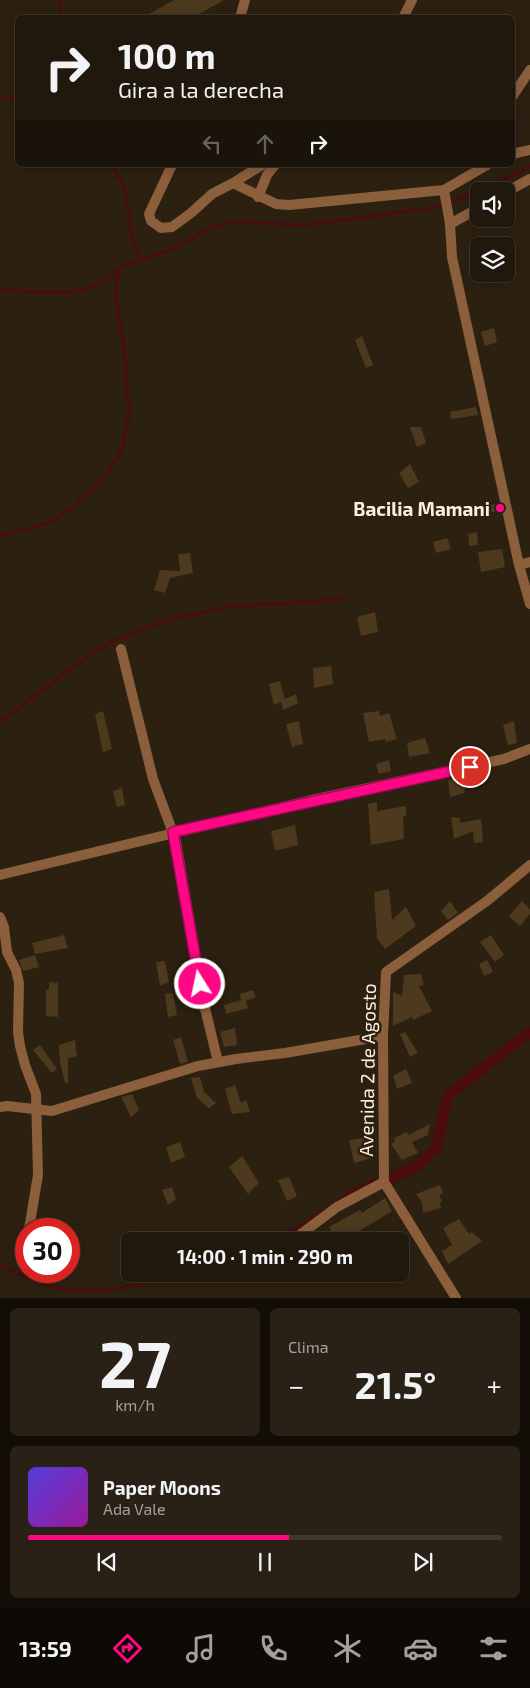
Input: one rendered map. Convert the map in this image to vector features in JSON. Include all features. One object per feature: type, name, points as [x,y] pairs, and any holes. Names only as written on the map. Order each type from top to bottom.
[{"type":"street","points":[[241,15],[244,0]]},
{"type":"street","points":[[404,15],[412,0]]},
{"type":"street","points":[[515,92],[530,70]]},
{"type":"street","points":[[515,153],[530,150]]},
{"type":"street","points":[[171,167],[149,214],[151,221],[161,228],[172,227],[212,194],[233,184],[259,167]]},
{"type":"street","points":[[258,197],[267,175],[273,167]]},
{"type":"street","points":[[464,178],[468,167]]},
{"type":"street","points":[[233,184],[276,204],[289,205],[445,199],[464,178],[484,167]]},
{"type":"street","points":[[515,187],[530,179]]},
{"type":"street","points":[[445,199],[450,224],[452,257],[519,565],[530,604]]},
{"type":"street","points":[[450,224],[470,213]]},
{"type":"street","points":[[519,565],[530,562]]},
{"type":"street","points":[[120,649],[153,779],[173,832],[203,1000],[218,1062]]},
{"type":"street","points":[[0,876],[173,832],[504,759],[530,749]]},
{"type":"street","name":"Avenida 2 de Agosto","points":[[456,1298],[384,1182],[383,1036],[386,972],[487,901],[530,865]]},
{"type":"street","points":[[0,917],[4,927],[7,952],[16,970],[19,983],[18,1032],[25,1065],[36,1094],[38,1175],[31,1218]]},
{"type":"street","points":[[0,1107],[7,1106],[52,1112],[190,1068],[383,1036]]},
{"type":"street","points":[[304,1232],[337,1207],[384,1182]]},
{"type":"building","points":[[174,0],[224,0],[197,15],[147,15]]},
{"type":"building","points":[[494,328],[497,342],[485,346],[481,332]]},
{"type":"building","points":[[362,336],[373,365],[366,368],[355,340]]},
{"type":"building","points":[[476,407],[478,415],[451,419],[450,412]]},
{"type":"building","points":[[410,427],[421,427],[426,443],[417,447]]},
{"type":"building","points":[[410,464],[419,482],[408,488],[399,473]]},
{"type":"building","points":[[499,504],[500,511],[461,516],[459,508]]},
{"type":"building","points":[[477,532],[478,545],[469,546],[468,534]]},
{"type":"building","points":[[447,538],[451,549],[436,553],[433,542]]},
{"type":"building","points":[[502,549],[505,567],[481,572],[478,552]]},
{"type":"building","points":[[190,553],[193,573],[170,578],[165,593],[154,590],[160,570],[180,571],[178,554]]},
{"type":"building","points":[[375,612],[378,632],[361,636],[357,617]]},
{"type":"building","points":[[331,666],[333,684],[314,688],[313,668]]},
{"type":"building","points":[[280,681],[285,699],[296,694],[298,703],[283,710],[281,702],[274,705],[269,684]]},
{"type":"building","points":[[103,711],[112,749],[103,752],[95,714]]},
{"type":"building","points":[[379,711],[380,716],[389,713],[397,739],[386,742],[385,739],[369,742],[363,713]]},
{"type":"building","points":[[299,721],[303,744],[292,747],[286,724]]},
{"type":"building","points":[[514,721],[517,743],[508,745],[503,725]]},
{"type":"building","points":[[425,738],[430,753],[409,757],[407,743]]},
{"type":"building","points":[[389,760],[391,771],[379,774],[376,764]]},
{"type":"building","points":[[463,777],[465,793],[450,797],[448,780]]},
{"type":"building","points":[[122,788],[125,805],[117,807],[113,791]]},
{"type":"building","points":[[377,802],[377,811],[406,806],[406,816],[403,816],[404,839],[371,845],[368,804]]},
{"type":"building","points":[[451,817],[460,818],[460,823],[481,819],[483,842],[474,843],[473,831],[454,839]]},
{"type":"building","points":[[295,825],[298,845],[275,851],[271,831]]},
{"type":"building","points":[[389,889],[392,920],[406,907],[416,926],[385,949],[377,938],[374,892]]},
{"type":"building","points":[[450,901],[458,913],[448,920],[441,911]]},
{"type":"building","points":[[522,901],[530,909],[530,914],[520,926],[509,916]]},
{"type":"building","points":[[64,935],[68,948],[35,954],[32,943]]},
{"type":"building","points":[[491,935],[504,955],[495,962],[480,942]]},
{"type":"building","points":[[35,955],[39,967],[23,971],[19,960]]},
{"type":"building","points":[[487,960],[493,972],[484,976],[479,964]]},
{"type":"building","points":[[165,961],[169,982],[160,986],[156,962]]},
{"type":"building","points":[[421,974],[424,985],[419,986],[432,1011],[413,1020],[412,1017],[393,1026],[393,992],[402,996],[404,975]]},
{"type":"building","points":[[49,982],[58,983],[58,1017],[46,1016],[46,990],[49,989]]},
{"type":"building","points":[[253,990],[256,997],[246,1001],[248,1008],[226,1014],[224,1005],[241,1000],[240,994]]},
{"type":"building","points":[[173,993],[177,1015],[168,1017],[165,994]]},
{"type":"building","points":[[235,1028],[237,1045],[224,1047],[220,1032]]},
{"type":"building","points":[[405,1032],[418,1053],[410,1057],[400,1034]]},
{"type":"building","points":[[181,1037],[188,1062],[180,1064],[173,1040]]},
{"type":"building","points":[[75,1040],[77,1056],[68,1058],[68,1083],[65,1083],[60,1062],[59,1045]]},
{"type":"building","points":[[40,1045],[57,1069],[52,1073],[33,1050]]},
{"type":"building","points":[[406,1069],[412,1083],[397,1089],[393,1076]]},
{"type":"building","points":[[200,1077],[204,1092],[216,1103],[209,1108],[197,1098],[191,1078]]},
{"type":"building","points":[[235,1085],[241,1103],[246,1100],[250,1112],[232,1114],[225,1089]]},
{"type":"building","points":[[132,1094],[139,1110],[131,1117],[121,1097]]},
{"type":"building","points":[[430,1124],[428,1135],[412,1142],[418,1153],[402,1160],[391,1144],[395,1142],[394,1138],[407,1132],[408,1135]]},
{"type":"building","points":[[371,1137],[371,1158],[354,1163],[349,1140]]},
{"type":"building","points":[[180,1142],[185,1157],[171,1163],[166,1147]]},
{"type":"building","points":[[242,1156],[259,1183],[248,1194],[229,1167]]},
{"type":"building","points":[[289,1177],[297,1196],[287,1201],[278,1180]]},
{"type":"building","points":[[440,1185],[443,1193],[439,1196],[442,1201],[440,1203],[441,1208],[423,1213],[422,1203],[416,1194]]},
{"type":"building","points":[[172,1187],[176,1199],[168,1205],[162,1190]]},
{"type":"building","points":[[385,1198],[392,1211],[358,1232],[332,1232],[329,1227],[360,1210],[362,1213]]},
{"type":"building","points":[[459,1219],[469,1234],[472,1232],[482,1241],[448,1264],[442,1251],[452,1245],[443,1228]]},
{"type":"waterway","points":[[60,15],[61,0]]},
{"type":"waterway","points":[[0,99],[15,98]]},
{"type":"waterway","points":[[499,182],[530,166]]},
{"type":"waterway","points":[[114,167],[125,188],[132,237],[142,260]]},
{"type":"waterway","points":[[0,290],[67,293],[94,287],[125,265],[171,250],[213,226],[236,222],[306,225],[431,208],[470,195]]},
{"type":"waterway","points":[[0,536],[48,523],[72,508],[107,474],[122,449],[129,414],[125,355],[116,295],[118,270]]},
{"type":"waterway","points":[[0,722],[92,653],[109,643],[164,621],[226,607],[308,602],[343,597]]},
{"type":"waterway","points":[[392,1178],[418,1165],[436,1149],[447,1096],[530,1032]]},
{"type":"waterway","points":[[335,1203],[353,1190],[375,1179]]},
{"type":"waterway","points":[[289,1232],[325,1210]]},
{"type":"waterway","points":[[0,1265],[24,1276],[66,1289],[111,1289],[151,1282]]},
{"type":"place","name":"Bacilia Mamani","points":[[500,508]]},
{"type":"route","points":[[200,984],[173,832],[312,800],[470,767]]}]
